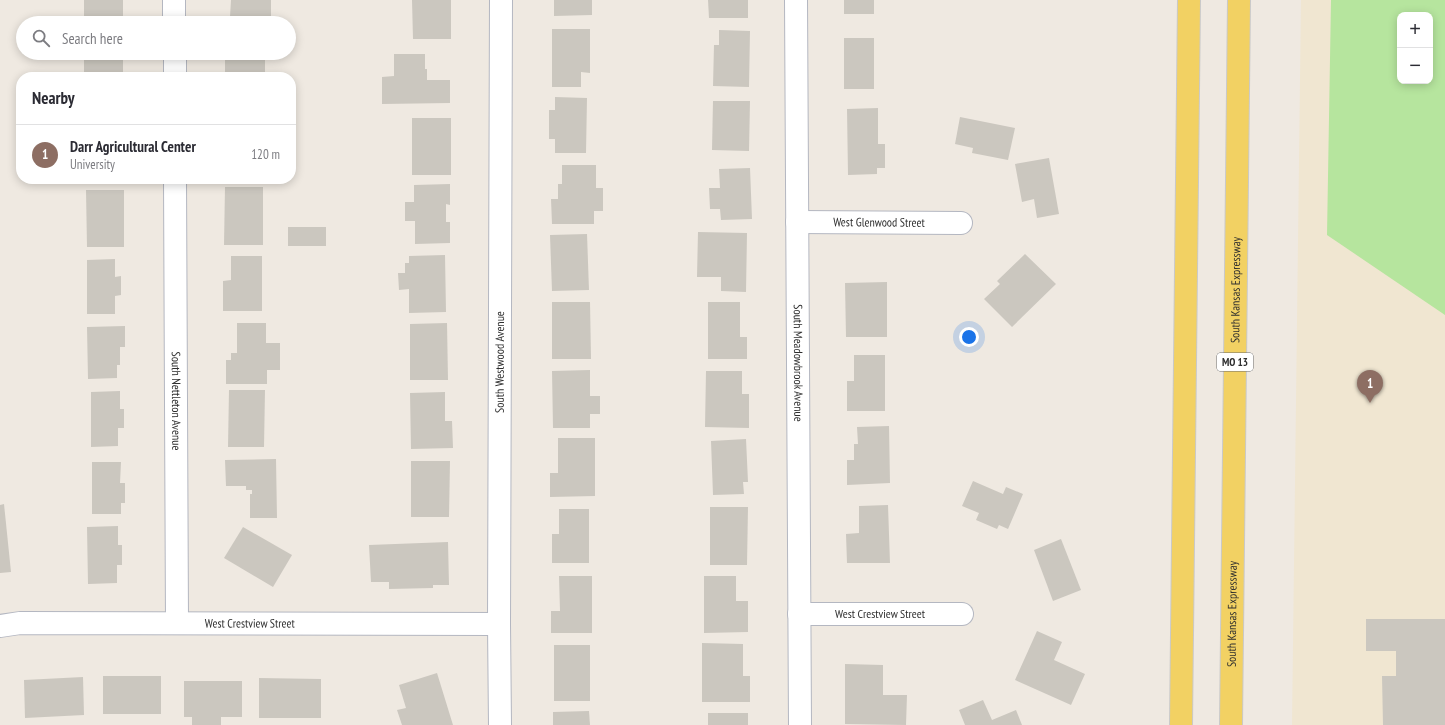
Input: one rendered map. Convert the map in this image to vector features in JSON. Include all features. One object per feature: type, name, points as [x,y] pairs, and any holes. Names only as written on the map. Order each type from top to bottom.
[{"type":"main road","points":[[1182,725],[1189,0]]},
{"type":"main road","name":"South Kansas Expressway","points":[[1231,725],[1239,0]]},
{"type":"street","points":[[174,0],[174,16]]},
{"type":"street","name":"South Westwood Avenue","points":[[500,725],[501,0]]},
{"type":"street","name":"South Meadowbrook Avenue","points":[[796,0],[800,725]]},
{"type":"street","points":[[175,60],[175,72]]},
{"type":"street","name":"South Nettleton Avenue","points":[[175,184],[177,623]]},
{"type":"street","name":"West Glenwood Street","points":[[797,222],[961,223]]},
{"type":"street","name":"West Crestview Street","points":[[799,614],[962,614]]},
{"type":"street","name":"West Crestview Street","points":[[0,626],[20,623],[499,624]]},
{"type":"shaded area","points":[[1301,0],[1445,0],[1445,725],[1292,725]]},
{"type":"green space","points":[[1331,0],[1445,0],[1445,315],[1327,235]]},
{"type":"building","points":[[84,0],[123,0],[123,16],[84,16]]},
{"type":"building","points":[[231,0],[271,0],[271,16],[230,16]]},
{"type":"building","points":[[412,0],[451,0],[451,39],[413,39]]},
{"type":"building","points":[[554,0],[592,0],[592,15],[554,16]]},
{"type":"building","points":[[708,0],[748,0],[748,18],[709,18]]},
{"type":"building","points":[[844,0],[874,0],[874,14],[844,14]]},
{"type":"building","points":[[552,29],[590,29],[590,73],[581,72],[581,87],[552,87]]},
{"type":"building","points":[[719,30],[750,31],[749,87],[713,86],[714,45],[719,45]]},
{"type":"building","points":[[844,38],[874,38],[874,89],[844,89]]},
{"type":"building","points":[[394,54],[425,54],[427,80],[450,80],[450,103],[382,104],[382,77],[394,76]]},
{"type":"building","points":[[84,60],[123,60],[123,72],[84,72]]},
{"type":"building","points":[[225,60],[265,60],[265,72],[225,72]]},
{"type":"building","points":[[555,97],[587,98],[586,153],[555,153],[555,139],[549,139],[549,110],[555,110]]},
{"type":"building","points":[[713,101],[750,101],[749,151],[712,150]]},
{"type":"building","points":[[878,108],[878,144],[885,144],[885,168],[877,168],[877,174],[848,175],[847,109]]},
{"type":"building","points":[[960,117],[1015,128],[1008,160],[972,153],[973,148],[955,144]]},
{"type":"building","points":[[412,118],[451,118],[451,175],[412,175]]},
{"type":"building","points":[[1049,158],[1059,214],[1037,218],[1034,199],[1022,202],[1015,164]]},
{"type":"building","points":[[562,165],[596,165],[596,188],[603,188],[603,211],[594,211],[594,224],[552,224],[551,199],[558,199],[558,184],[562,184]]},
{"type":"building","points":[[750,168],[752,219],[721,220],[720,209],[710,209],[709,188],[720,188],[719,169]]},
{"type":"building","points":[[450,184],[450,205],[446,204],[446,222],[450,222],[450,243],[415,244],[415,221],[405,221],[405,202],[414,202],[414,185]]},
{"type":"building","points":[[225,187],[263,187],[263,245],[224,245]]},
{"type":"building","points":[[86,190],[124,190],[124,247],[87,247]]},
{"type":"building","points":[[288,227],[326,227],[326,246],[288,246]]},
{"type":"building","points":[[698,232],[747,233],[746,292],[721,291],[721,277],[697,277]]},
{"type":"building","points":[[587,234],[589,290],[552,291],[550,235]]},
{"type":"building","points":[[1025,254],[1056,284],[1012,327],[984,299],[1000,284],[997,281]]},
{"type":"building","points":[[445,255],[446,312],[409,313],[409,289],[399,290],[398,273],[405,273],[405,263],[409,263],[409,256]]},
{"type":"building","points":[[231,256],[262,256],[262,311],[223,311],[223,281],[231,280]]},
{"type":"building","points":[[115,259],[115,277],[121,276],[121,295],[115,296],[115,314],[87,314],[87,260]]},
{"type":"building","points":[[887,282],[887,337],[846,337],[845,283]]},
{"type":"building","points":[[552,302],[590,302],[591,359],[552,359]]},
{"type":"building","points":[[708,302],[740,302],[740,337],[747,337],[747,359],[708,359]]},
{"type":"building","points":[[237,323],[266,323],[266,343],[280,343],[280,370],[267,370],[267,384],[226,384],[226,360],[231,360],[231,353],[237,353]]},
{"type":"building","points":[[447,323],[448,380],[410,380],[410,324]]},
{"type":"building","points":[[125,326],[125,347],[120,347],[120,365],[117,365],[117,378],[88,379],[87,327]]},
{"type":"building","points":[[854,355],[885,355],[885,411],[847,411],[847,381],[854,381]]},
{"type":"building","points":[[590,370],[590,396],[600,396],[600,414],[590,414],[590,428],[553,428],[552,371]]},
{"type":"building","points":[[706,371],[742,371],[742,394],[749,394],[749,428],[705,427]]},
{"type":"building","points":[[229,390],[265,390],[264,447],[228,447]]},
{"type":"building","points":[[120,391],[120,409],[124,409],[124,428],[118,428],[118,446],[91,447],[91,392]]},
{"type":"building","points":[[445,392],[445,421],[452,421],[453,448],[411,449],[410,393]]},
{"type":"building","points":[[889,426],[890,483],[847,485],[847,460],[854,460],[854,444],[858,444],[857,427]]},
{"type":"building","points":[[558,438],[595,438],[595,496],[550,497],[550,473],[558,473]]},
{"type":"building","points":[[746,439],[748,482],[743,482],[744,494],[713,495],[711,441]]},
{"type":"building","points":[[276,459],[277,518],[250,518],[250,494],[252,494],[252,490],[246,490],[246,486],[226,486],[225,460]]},
{"type":"building","points":[[411,461],[450,461],[449,517],[411,517]]},
{"type":"building","points":[[92,462],[121,462],[120,483],[125,483],[125,503],[121,503],[121,514],[92,514]]},
{"type":"building","points":[[973,481],[1003,494],[1006,487],[1023,494],[1008,529],[999,525],[997,529],[976,520],[979,513],[962,506]]},
{"type":"building","points":[[4,504],[11,572],[0,573],[0,505]]},
{"type":"building","points":[[888,505],[890,563],[847,563],[846,534],[859,533],[859,506]]},
{"type":"building","points":[[710,507],[748,507],[747,565],[710,565]]},
{"type":"building","points":[[559,509],[589,509],[589,563],[552,563],[552,534],[559,534]]},
{"type":"building","points":[[118,526],[118,545],[122,545],[122,565],[117,565],[117,583],[88,584],[87,527]]},
{"type":"building","points":[[243,527],[292,555],[273,587],[224,558]]},
{"type":"building","points":[[1061,539],[1081,590],[1053,601],[1034,550]]},
{"type":"building","points":[[448,542],[449,585],[433,585],[433,588],[389,589],[389,582],[371,582],[369,545]]},
{"type":"building","points":[[559,576],[592,576],[592,633],[551,633],[551,611],[560,611]]},
{"type":"building","points":[[704,576],[736,576],[736,601],[748,601],[748,632],[704,633]]},
{"type":"building","points":[[1366,619],[1445,619],[1445,725],[1383,725],[1382,676],[1396,676],[1396,651],[1366,651]]},
{"type":"building","points":[[1037,631],[1062,642],[1054,660],[1085,674],[1071,705],[1015,680]]},
{"type":"building","points":[[702,643],[743,644],[743,676],[750,676],[750,702],[702,702]]},
{"type":"building","points":[[554,645],[590,645],[590,701],[554,701]]},
{"type":"building","points":[[845,664],[883,665],[883,695],[907,695],[906,725],[845,724]]},
{"type":"building","points":[[437,673],[453,725],[402,725],[397,710],[406,708],[399,685]]},
{"type":"building","points":[[103,676],[161,676],[161,714],[103,714]]},
{"type":"building","points":[[83,677],[84,715],[25,718],[24,680]]},
{"type":"building","points":[[259,678],[321,679],[321,718],[259,718]]},
{"type":"building","points":[[184,681],[242,681],[242,717],[221,717],[221,725],[192,725],[192,717],[184,717]]},
{"type":"building","points":[[983,700],[992,720],[1016,710],[1022,725],[965,725],[959,710]]},
{"type":"building","points":[[589,711],[590,725],[553,725],[553,712]]},
{"type":"building","points":[[708,713],[748,713],[748,725],[708,725]]},
{"type":"place","name":"Darr Agricultural Center","points":[[1370,403]]}]
